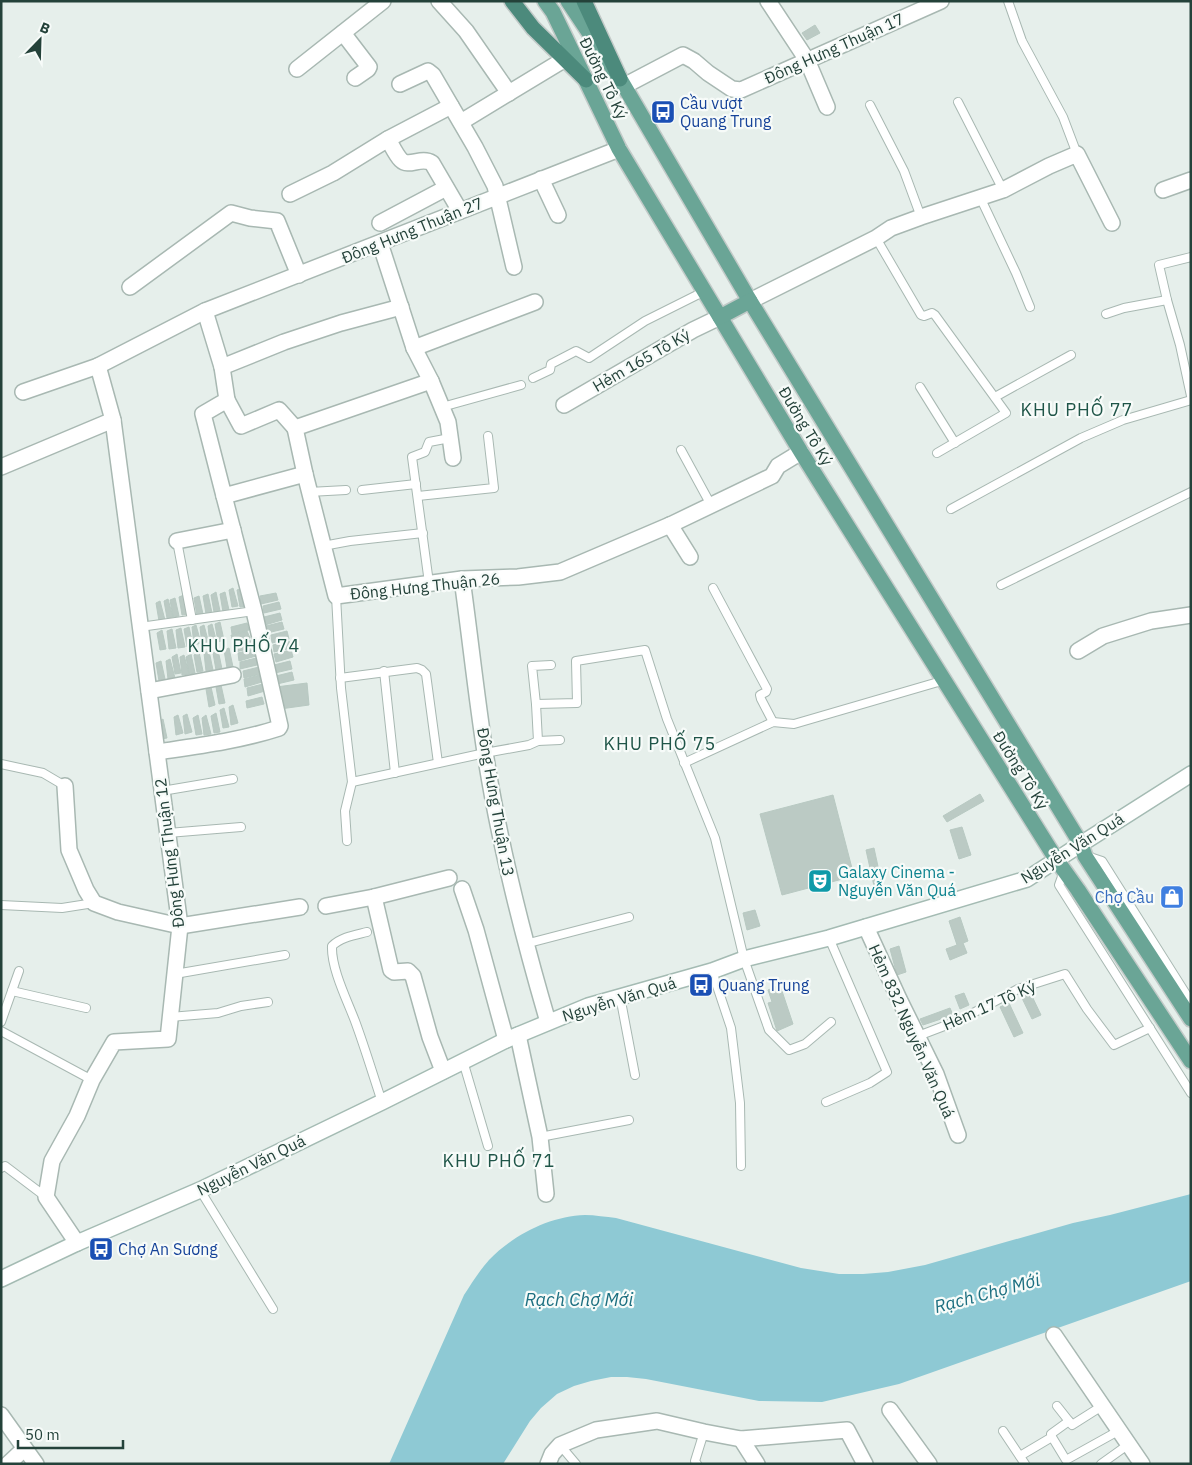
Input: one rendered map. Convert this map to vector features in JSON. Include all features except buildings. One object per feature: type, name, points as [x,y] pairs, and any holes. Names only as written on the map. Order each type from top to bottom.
[{"type":"highway","points":[[512,1],[533,28],[586,80]]},
{"type":"highway","points":[[584,1],[622,82]]},
{"type":"main road","name":"Đường Tô Ký","points":[[545,1],[619,148],[801,452],[1060,865]]},
{"type":"main road","name":"Đường Tô Ký","points":[[568,1],[622,82],[750,301],[1083,850]]},
{"type":"main road","points":[[720,317],[750,301]]},
{"type":"main road","points":[[1083,850],[1101,881],[1191,1019]]},
{"type":"main road","points":[[1060,865],[1191,1061]]},
{"type":"street","points":[[297,69],[383,1]]},
{"type":"street","points":[[439,1],[466,31],[508,93]]},
{"type":"street","points":[[768,1],[807,60],[827,107]]},
{"type":"street","name":"Đông Hưng Thuận 17","points":[[622,82],[683,55],[732,89],[741,90],[940,2]]},
{"type":"street","points":[[343,33],[369,67],[355,78]]},
{"type":"street","points":[[461,122],[565,59]]},
{"type":"street","points":[[400,84],[429,71],[434,75],[495,186],[514,267]]},
{"type":"street","points":[[290,194],[333,173],[388,139],[451,106]]},
{"type":"street","points":[[388,139],[404,162],[423,160],[432,163],[460,211]]},
{"type":"street","name":"Đông Hưng Thuận 27","points":[[23,392],[98,366],[205,311],[619,148]]},
{"type":"street","points":[[750,301],[876,238],[891,228],[1002,190],[1077,154],[1112,223]]},
{"type":"street","points":[[541,179],[558,215]]},
{"type":"street","points":[[1163,190],[1191,180]]},
{"type":"street","points":[[380,223],[446,188]]},
{"type":"street","points":[[130,287],[231,213],[250,218],[277,221],[299,275]]},
{"type":"street","points":[[380,243],[414,348],[448,422],[453,458]]},
{"type":"street","points":[[414,348],[534,302]]},
{"type":"street","points":[[222,367],[284,342],[401,306]]},
{"type":"street","points":[[205,311],[222,367],[226,400],[241,426],[279,410],[295,428],[431,382]]},
{"type":"street","name":"Hẻm 165 Tô Ký","points":[[564,405],[693,330],[720,317]]},
{"type":"street","name":"Đông Hưng Thuận 12","points":[[46,1197],[52,1161],[77,1116],[92,1080],[114,1042],[168,1039],[180,926],[113,420],[98,366]]},
{"type":"street","points":[[157,752],[199,746],[264,733],[279,728],[280,722],[254,611],[203,414],[226,400]]},
{"type":"street","points":[[1,467],[113,420]]},
{"type":"street","name":"Đông Hưng Thuận 26","points":[[295,428],[309,492],[336,596],[462,579],[518,577],[560,572],[670,525],[772,476],[778,466],[801,452]]},
{"type":"street","points":[[224,496],[305,474]]},
{"type":"street","points":[[670,525],[690,558]]},
{"type":"street","points":[[177,541],[232,530]]},
{"type":"street","name":"Đông Hưng Thuận 13","points":[[462,579],[485,753],[506,861],[525,944],[548,1022]]},
{"type":"street","points":[[1078,651],[1102,636],[1151,621],[1191,615]]},
{"type":"street","points":[[149,691],[233,675]]},
{"type":"street","name":"Nguyễn Văn Quá","points":[[1,1279],[77,1243],[200,1190],[512,1037],[588,1006],[712,971],[744,960],[829,938],[1027,879],[1060,865],[1191,774]]},
{"type":"street","points":[[64,786],[69,850],[86,890],[94,903],[118,912],[180,926],[300,907]]},
{"type":"street","points":[[326,906],[374,897],[449,878]]},
{"type":"street","points":[[462,889],[512,1037],[540,1136],[546,1194]]},
{"type":"street","points":[[374,897],[390,967],[392,972],[408,971],[413,976],[430,1037],[443,1071]]},
{"type":"street","name":"Hẻm 832 Nguyễn Văn Quá","points":[[866,927],[898,999],[936,1074],[958,1135]]},
{"type":"street","points":[[46,1197],[77,1243]]},
{"type":"street","points":[[1054,1334],[1142,1464]]},
{"type":"street","points":[[890,1410],[930,1464]]},
{"type":"street","points":[[1,1415],[36,1464]]},
{"type":"street","points":[[548,1464],[552,1454],[560,1444],[596,1430],[657,1421],[741,1439],[847,1430],[865,1464]]},
{"type":"street","points":[[741,1439],[757,1464]]},
{"type":"street","points":[[8,1464],[24,1449]]},
{"type":"lane","points":[[1008,1],[1022,41],[1063,117],[1077,154]]},
{"type":"lane","points":[[958,102],[1002,190]]},
{"type":"lane","points":[[870,105],[904,171],[921,217]]},
{"type":"lane","points":[[980,197],[1030,307]]},
{"type":"lane","points":[[876,238],[922,315],[932,313],[935,315],[1006,413],[937,453]]},
{"type":"lane","points":[[951,509],[1081,438],[1123,420],[1191,398],[1180,345],[1159,265],[1191,257]]},
{"type":"lane","points":[[533,378],[550,370],[551,364],[576,351],[589,358],[646,321],[705,291]]},
{"type":"lane","points":[[1106,314],[1124,308],[1167,300]]},
{"type":"lane","points":[[994,397],[1071,355]]},
{"type":"lane","points":[[442,407],[520,385]]},
{"type":"lane","points":[[920,387],[955,443]]},
{"type":"lane","points":[[418,496],[494,488],[488,436]]},
{"type":"lane","points":[[430,583],[412,457],[425,452],[429,442],[450,438]]},
{"type":"lane","points":[[681,450],[711,505]]},
{"type":"lane","points":[[362,490],[416,484]]},
{"type":"lane","points":[[309,492],[346,490]]},
{"type":"lane","points":[[1001,585],[1191,492]]},
{"type":"lane","points":[[323,546],[423,533]]},
{"type":"lane","points":[[177,541],[192,620]]},
{"type":"lane","points":[[713,588],[767,689],[766,692],[760,695],[760,698],[773,722]]},
{"type":"lane","points":[[336,596],[340,678],[352,782],[345,811],[347,841]]},
{"type":"lane","points":[[140,627],[254,611]]},
{"type":"lane","points":[[536,704],[578,703],[576,661],[645,650],[667,719],[715,838],[744,960],[769,1030],[789,1050],[805,1044],[831,1022]]},
{"type":"lane","points":[[538,741],[532,666],[552,664]]},
{"type":"lane","points":[[340,678],[384,671],[417,668],[422,670],[426,674],[438,763]]},
{"type":"lane","points":[[384,671],[395,773]]},
{"type":"lane","points":[[684,763],[773,722],[794,724],[945,680]]},
{"type":"lane","points":[[352,782],[529,745],[538,741],[560,740]]},
{"type":"lane","points":[[1,764],[43,774],[64,786]]},
{"type":"lane","points":[[162,791],[233,779]]},
{"type":"lane","points":[[168,833],[241,827]]},
{"type":"lane","points":[[1083,850],[1102,861],[1191,1002]]},
{"type":"lane","points":[[1060,865],[1059,885],[1191,1093]]},
{"type":"lane","points":[[1,905],[62,908],[94,903]]},
{"type":"lane","points":[[525,944],[629,917]]},
{"type":"lane","points":[[367,932],[336,942],[332,946],[332,952],[339,978],[366,1051],[382,1102]]},
{"type":"lane","points":[[826,1102],[887,1072],[829,938]]},
{"type":"lane","points":[[175,974],[285,955]]},
{"type":"lane","points":[[1,1022],[19,971]]},
{"type":"lane","points":[[712,971],[731,1028],[740,1103],[741,1166]]},
{"type":"lane","name":"Hẻm 17 Tô Ký","points":[[918,1036],[960,1020],[1018,989],[1065,974],[1087,1009],[1114,1045],[1150,1028]]},
{"type":"lane","points":[[12,991],[86,1008]]},
{"type":"lane","points":[[620,996],[635,1075]]},
{"type":"lane","points":[[170,1017],[218,1013],[241,1006],[268,1002]]},
{"type":"lane","points":[[1,1031],[92,1080]]},
{"type":"lane","points":[[463,1061],[488,1146]]},
{"type":"lane","points":[[540,1136],[629,1120]]},
{"type":"lane","points":[[1,1168],[5,1166],[46,1197]]},
{"type":"lane","points":[[200,1190],[273,1309]]},
{"type":"lane","points":[[1057,1406],[1072,1425],[1102,1406]]},
{"type":"lane","points":[[1020,1456],[1052,1437],[1051,1434],[1069,1421]]},
{"type":"lane","points":[[1052,1437],[1066,1460],[1120,1430]]},
{"type":"lane","points":[[1003,1431],[1025,1464]]},
{"type":"lane","points":[[698,1464],[695,1461],[704,1432]]},
{"type":"lane","points":[[560,1444],[576,1464]]},
{"type":"lane","points":[[1101,1464],[1129,1444]]},
{"type":"water","name":"Rạch Chợ Mới","points":[[1191,1194],[1191,1281],[899,1384],[822,1402],[759,1401],[646,1379],[611,1377],[574,1386],[557,1394],[530,1421],[503,1464],[389,1464],[464,1295],[482,1268],[499,1251],[521,1235],[546,1223],[572,1216],[585,1215],[616,1218],[801,1268],[839,1274],[863,1274],[888,1272],[925,1265],[1073,1223]]},
{"type":"place","name":"Cầu vượt Quang Trung","points":[[663,112]]},
{"type":"place","name":"Galaxy Cinema - Nguyễn Văn Quá","points":[[820,881]]},
{"type":"place","name":"Chợ Cầu","points":[[1172,897]]},
{"type":"place","name":"Quang Trung","points":[[701,985]]},
{"type":"place","name":"Chợ An Sương","points":[[101,1249]]},
{"type":"district","name":"KHU PHỐ 77","points":[[1077,409]]},
{"type":"district","name":"KHU PHỐ 74","points":[[244,645]]},
{"type":"district","name":"KHU PHỐ 75","points":[[660,743]]},
{"type":"district","name":"KHU PHỐ 71","points":[[499,1160]]}]
